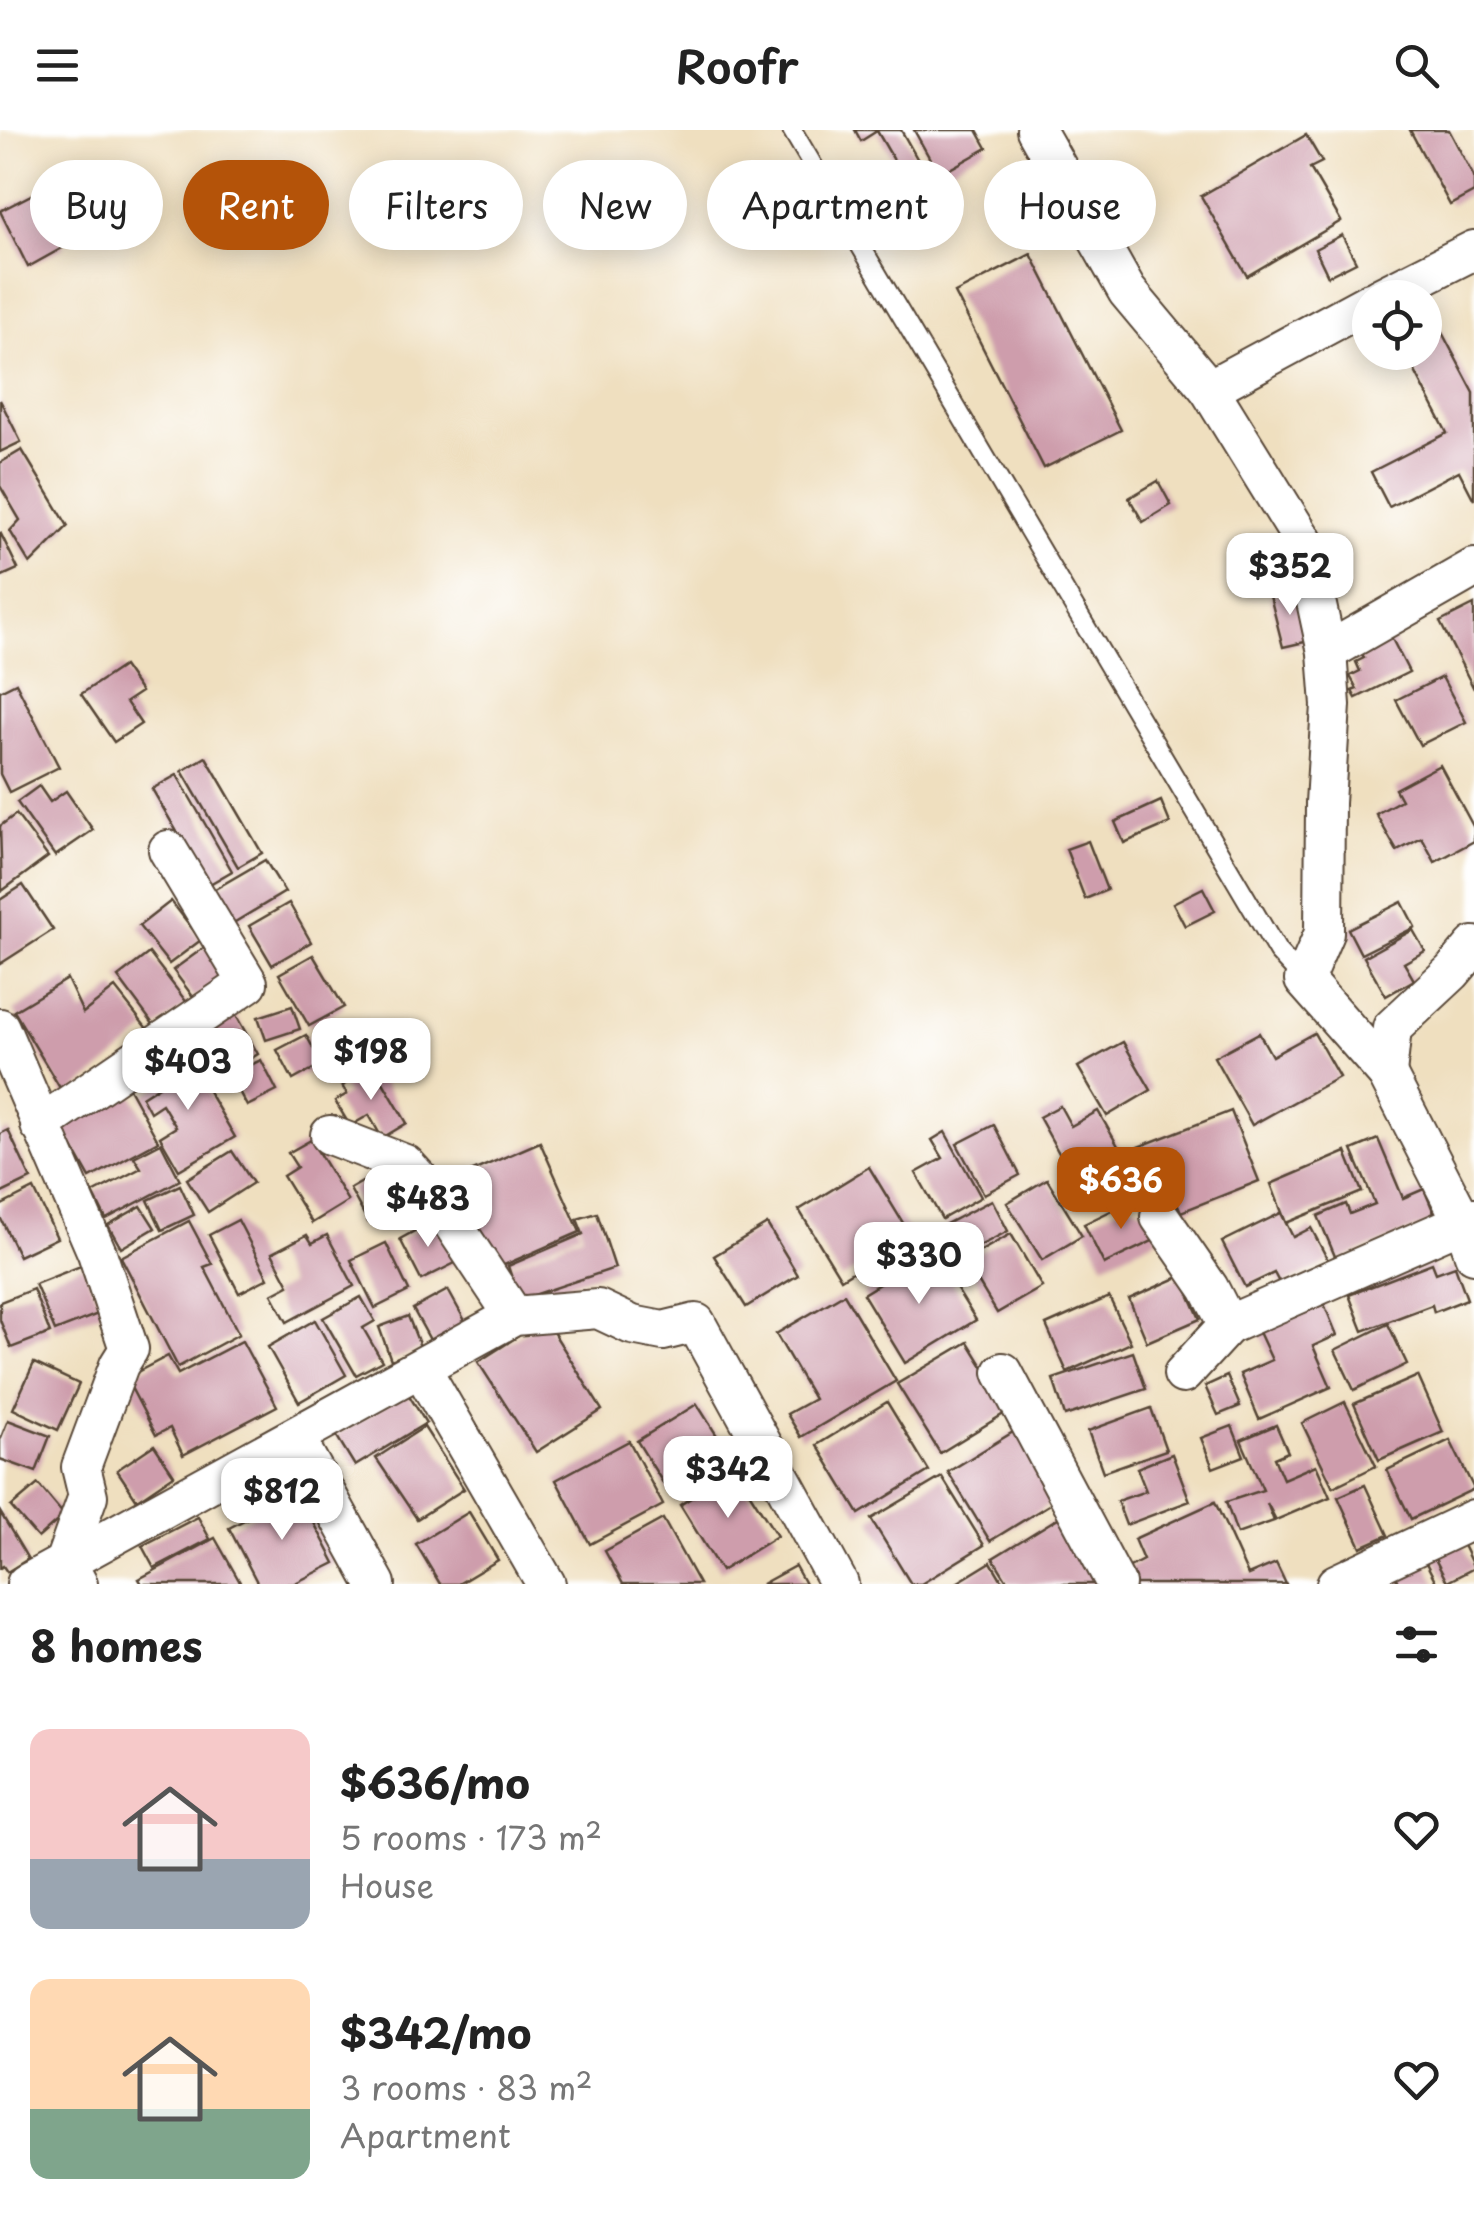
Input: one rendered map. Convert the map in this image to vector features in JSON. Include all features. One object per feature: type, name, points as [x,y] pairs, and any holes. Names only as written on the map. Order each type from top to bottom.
[{"type":"street","points":[[1036,130],[1127,291],[1209,389],[1303,541],[1328,652],[1331,704],[1324,933],[1304,980],[1386,1074],[1470,1231],[1228,1325],[1183,1374]]},
{"type":"street","points":[[1415,280],[1474,250]]},
{"type":"street","points":[[1209,389],[1352,312]]},
{"type":"street","points":[[1328,652],[1474,568]]},
{"type":"street","points":[[40,1125],[248,983],[168,850]]},
{"type":"street","points":[[1386,1074],[1392,1028],[1474,946]]},
{"type":"street","points":[[0,1028],[97,1253],[129,1349],[81,1467],[88,1496],[71,1572]]},
{"type":"street","points":[[330,1135],[405,1164],[435,1197],[514,1316]]},
{"type":"street","points":[[1160,1217],[1209,1288],[1228,1325]]},
{"type":"street","points":[[26,1584],[71,1572],[295,1437],[514,1316],[598,1309],[632,1325],[663,1330],[696,1323],[838,1584]]},
{"type":"street","points":[[421,1368],[546,1584]]},
{"type":"street","points":[[1003,1372],[1116,1584]]},
{"type":"street","points":[[295,1437],[376,1584]]},
{"type":"street","points":[[1336,1584],[1474,1519]]},
{"type":"lane","points":[[792,130],[1278,952],[1304,980]]},
{"type":"building","points":[[855,130],[901,130],[918,160],[894,160],[877,131],[861,141]]},
{"type":"building","points":[[914,130],[977,130],[987,148],[964,161],[931,160]]},
{"type":"building","points":[[1410,130],[1449,130],[1474,177],[1474,192],[1450,205]]},
{"type":"building","points":[[1306,135],[1322,162],[1310,168],[1341,221],[1247,276],[1201,196]]},
{"type":"building","points":[[30,196],[30,250],[59,250],[28,267],[0,211]]},
{"type":"building","points":[[1342,235],[1356,262],[1328,276],[1315,249]]},
{"type":"building","points":[[1031,254],[1121,430],[1044,468],[955,293]]},
{"type":"building","points":[[1442,332],[1474,393],[1474,500],[1459,471],[1389,507],[1371,472],[1447,433],[1414,370],[1442,370]]},
{"type":"building","points":[[0,400],[21,442],[0,452]]},
{"type":"building","points":[[22,450],[68,526],[30,564],[10,531],[20,520],[0,486],[0,463]]},
{"type":"building","points":[[1158,481],[1171,505],[1143,522],[1129,498]]},
{"type":"building","points":[[0,532],[18,569],[0,577]]},
{"type":"building","points":[[1296,590],[1309,641],[1283,647],[1270,596]]},
{"type":"building","points":[[1474,605],[1474,689],[1440,622]]},
{"type":"building","points":[[1389,633],[1409,672],[1356,698],[1352,691],[1357,689],[1350,676],[1360,671],[1356,662],[1364,658],[1359,647]]},
{"type":"building","points":[[123,666],[141,692],[126,702],[141,724],[114,742],[81,694]]},
{"type":"building","points":[[1442,677],[1466,722],[1420,745],[1396,700]]},
{"type":"building","points":[[16,683],[59,767],[9,792],[0,774],[0,691]]},
{"type":"building","points":[[206,757],[262,853],[238,867],[182,771]]},
{"type":"building","points":[[1440,765],[1474,828],[1474,841],[1435,862],[1422,838],[1397,851],[1376,814],[1401,800],[1395,789]]},
{"type":"building","points":[[177,775],[232,871],[208,885],[152,789]]},
{"type":"building","points":[[39,786],[50,802],[66,791],[93,830],[55,856],[17,802]]},
{"type":"building","points":[[1161,801],[1170,823],[1124,843],[1115,822]]},
{"type":"building","points":[[16,814],[48,857],[2,891],[0,826]]},
{"type":"building","points":[[1088,841],[1107,890],[1085,899],[1066,849]]},
{"type":"building","points":[[265,860],[285,892],[230,925],[210,892]]},
{"type":"building","points":[[23,885],[53,930],[0,964],[0,900]]},
{"type":"building","points":[[1203,888],[1215,911],[1185,926],[1173,903]]},
{"type":"building","points":[[171,901],[201,940],[169,964],[139,926]]},
{"type":"building","points":[[1402,902],[1415,927],[1361,954],[1348,929]]},
{"type":"building","points":[[289,903],[311,942],[272,965],[249,926]]},
{"type":"building","points":[[1413,930],[1425,951],[1404,963],[1414,980],[1386,996],[1364,957]]},
{"type":"building","points":[[209,944],[230,973],[194,998],[173,970]]},
{"type":"building","points":[[149,953],[188,1004],[156,1028],[118,977]]},
{"type":"building","points":[[313,955],[344,1007],[309,1026],[279,974]]},
{"type":"building","points":[[67,979],[83,1013],[115,988],[148,1030],[66,1098],[14,1011]]},
{"type":"building","points":[[292,1006],[300,1029],[266,1040],[258,1017]]},
{"type":"building","points":[[234,1012],[258,1054],[214,1081],[189,1039]]},
{"type":"building","points":[[344,1023],[364,1058],[333,1075],[314,1039]]},
{"type":"building","points":[[1259,1033],[1272,1056],[1314,1033],[1339,1077],[1252,1125],[1214,1057]]},
{"type":"building","points":[[306,1035],[322,1064],[293,1080],[277,1050]]},
{"type":"building","points":[[1123,1042],[1151,1090],[1107,1116],[1078,1067]]},
{"type":"building","points":[[187,1055],[235,1137],[179,1170],[160,1137],[176,1127],[162,1104],[150,1112],[142,1097],[159,1086],[153,1075]]},
{"type":"building","points":[[261,1060],[277,1091],[247,1106],[230,1075]]},
{"type":"building","points":[[374,1067],[407,1123],[382,1138],[369,1115],[350,1126],[335,1101],[347,1094],[342,1086]]},
{"type":"building","points":[[126,1083],[158,1141],[90,1178],[58,1121]]},
{"type":"building","points":[[1060,1106],[1071,1126],[1098,1111],[1118,1146],[1070,1173],[1039,1117]]},
{"type":"building","points":[[1231,1111],[1259,1181],[1181,1212],[1167,1179],[1153,1184],[1138,1147]]},
{"type":"building","points":[[994,1125],[1020,1175],[984,1194],[957,1144]]},
{"type":"building","points":[[8,1130],[31,1179],[0,1194],[0,1134]]},
{"type":"building","points":[[945,1132],[981,1197],[942,1219],[916,1173],[943,1158],[932,1140]]},
{"type":"building","points":[[1378,1139],[1403,1198],[1424,1189],[1437,1220],[1337,1261],[1318,1216],[1346,1204],[1350,1214],[1375,1204],[1352,1150]]},
{"type":"building","points":[[311,1140],[348,1201],[312,1223],[283,1176],[297,1167],[288,1153]]},
{"type":"building","points":[[540,1142],[580,1232],[502,1266],[445,1183]]},
{"type":"building","points":[[161,1143],[180,1180],[106,1219],[93,1193],[141,1168],[134,1157]]},
{"type":"building","points":[[232,1151],[253,1183],[208,1212],[187,1179]]},
{"type":"building","points":[[1346,1152],[1362,1192],[1286,1223],[1271,1184]]},
{"type":"building","points":[[394,1164],[412,1196],[368,1222],[350,1189]]},
{"type":"building","points":[[869,1167],[911,1236],[841,1279],[799,1210]]},
{"type":"building","points":[[1047,1179],[1082,1236],[1042,1260],[1007,1203]]},
{"type":"building","points":[[180,1185],[194,1215],[162,1230],[148,1200]]},
{"type":"building","points":[[34,1189],[57,1238],[19,1256],[0,1217],[0,1206]]},
{"type":"building","points":[[992,1200],[1008,1231],[962,1255],[946,1224]]},
{"type":"building","points":[[1127,1203],[1145,1210],[1159,1238],[1104,1264],[1084,1224]]},
{"type":"building","points":[[141,1206],[155,1228],[121,1248],[108,1225]]},
{"type":"building","points":[[597,1213],[615,1268],[519,1300],[508,1266],[583,1234],[577,1219]]},
{"type":"building","points":[[1281,1213],[1293,1237],[1311,1228],[1329,1262],[1281,1286],[1274,1273],[1245,1287],[1222,1242]]},
{"type":"building","points":[[238,1220],[268,1278],[239,1293],[209,1235]]},
{"type":"building","points":[[435,1220],[457,1262],[421,1280],[400,1239]]},
{"type":"building","points":[[189,1221],[212,1264],[204,1267],[239,1334],[178,1367],[121,1257]]},
{"type":"building","points":[[767,1224],[798,1275],[746,1307],[714,1256]]},
{"type":"building","points":[[1011,1234],[1042,1287],[997,1313],[965,1260]]},
{"type":"building","points":[[307,1235],[312,1243],[327,1235],[354,1286],[287,1322],[272,1294],[289,1285],[272,1253]]},
{"type":"building","points":[[386,1243],[409,1291],[375,1308],[351,1260]]},
{"type":"building","points":[[933,1251],[976,1320],[905,1363],[863,1294]]},
{"type":"building","points":[[1432,1263],[1436,1273],[1455,1266],[1467,1299],[1434,1312],[1432,1305],[1363,1331],[1349,1295]]},
{"type":"building","points":[[83,1265],[103,1312],[55,1331],[35,1284]]},
{"type":"building","points":[[1181,1276],[1200,1319],[1147,1342],[1129,1299]]},
{"type":"building","points":[[33,1289],[50,1333],[11,1348],[0,1320],[0,1302]]},
{"type":"building","points":[[448,1290],[469,1328],[434,1347],[413,1309]]},
{"type":"building","points":[[844,1294],[896,1381],[801,1437],[787,1414],[814,1399],[776,1334]]},
{"type":"building","points":[[361,1297],[375,1321],[363,1328],[382,1361],[356,1375],[323,1318]]},
{"type":"building","points":[[1109,1297],[1131,1343],[1067,1372],[1046,1325]]},
{"type":"building","points":[[1324,1304],[1337,1335],[1313,1346],[1331,1387],[1259,1419],[1240,1374],[1272,1360],[1259,1332]]},
{"type":"building","points":[[408,1316],[421,1349],[391,1360],[379,1327]]},
{"type":"building","points":[[545,1319],[602,1410],[536,1452],[478,1362]]},
{"type":"building","points":[[315,1320],[346,1375],[299,1402],[268,1347]]},
{"type":"building","points":[[1388,1324],[1407,1364],[1354,1390],[1335,1350]]},
{"type":"building","points":[[242,1341],[277,1406],[183,1455],[170,1428],[156,1435],[126,1378],[168,1356],[178,1374]]},
{"type":"building","points":[[968,1342],[1010,1410],[940,1453],[897,1384]]},
{"type":"building","points":[[1133,1352],[1146,1389],[1065,1416],[1053,1379]]},
{"type":"building","points":[[34,1363],[79,1384],[58,1430],[13,1409]]},
{"type":"building","points":[[1227,1376],[1240,1406],[1218,1415],[1205,1386]]},
{"type":"building","points":[[1418,1376],[1443,1432],[1379,1460],[1354,1404]]},
{"type":"building","points":[[407,1392],[426,1423],[355,1466],[336,1435]]},
{"type":"building","points":[[887,1402],[929,1471],[859,1514],[817,1445]]},
{"type":"building","points":[[1345,1402],[1376,1466],[1333,1487],[1302,1423]]},
{"type":"building","points":[[697,1404],[728,1453],[668,1491],[637,1441]]},
{"type":"building","points":[[1151,1408],[1166,1450],[1103,1472],[1088,1431]]},
{"type":"building","points":[[8,1420],[50,1436],[36,1472],[0,1459],[0,1440]]},
{"type":"building","points":[[1276,1425],[1288,1452],[1274,1458],[1283,1479],[1316,1465],[1330,1497],[1276,1520],[1267,1503],[1274,1521],[1237,1534],[1226,1502],[1263,1490],[1241,1440]]},
{"type":"building","points":[[1232,1426],[1244,1456],[1213,1468],[1201,1438]]},
{"type":"building","points":[[424,1427],[464,1489],[417,1519],[376,1458]]},
{"type":"building","points":[[1018,1429],[1060,1498],[990,1541],[948,1472]]},
{"type":"building","points":[[1450,1440],[1474,1489],[1411,1519],[1387,1470]]},
{"type":"building","points":[[629,1441],[663,1505],[590,1544],[556,1480]]},
{"type":"building","points":[[154,1445],[174,1475],[137,1500],[117,1470]]},
{"type":"building","points":[[1172,1454],[1190,1501],[1126,1525],[1117,1501],[1146,1491],[1137,1468]]},
{"type":"building","points":[[735,1470],[777,1536],[721,1571],[680,1505]]},
{"type":"building","points":[[942,1477],[984,1545],[921,1584],[911,1584],[871,1519]]},
{"type":"building","points":[[38,1484],[64,1515],[38,1538],[11,1507]]},
{"type":"building","points":[[1365,1485],[1388,1535],[1361,1547],[1338,1497]]},
{"type":"building","points":[[298,1492],[335,1563],[293,1584],[258,1584],[229,1528]]},
{"type":"building","points":[[1215,1502],[1248,1575],[1276,1563],[1286,1584],[1130,1584],[1124,1570],[1143,1560],[1134,1539]]},
{"type":"building","points":[[0,1512],[28,1559],[7,1572],[3,1566],[0,1568]]},
{"type":"building","points":[[469,1512],[498,1560],[458,1584],[440,1584],[416,1544]]},
{"type":"building","points":[[1063,1515],[1106,1584],[1009,1584],[993,1558]]},
{"type":"building","points":[[198,1517],[210,1539],[154,1568],[142,1546]]},
{"type":"building","points":[[663,1519],[699,1584],[623,1584],[605,1551]]},
{"type":"building","points":[[215,1538],[241,1584],[142,1584],[139,1579]]},
{"type":"building","points":[[1460,1539],[1474,1568],[1447,1582],[1432,1553]]},
{"type":"building","points":[[1425,1561],[1437,1584],[1399,1584],[1395,1576]]},
{"type":"building","points":[[991,1562],[1004,1584],[955,1584]]},
{"type":"building","points":[[795,1566],[805,1584],[762,1584]]}]
